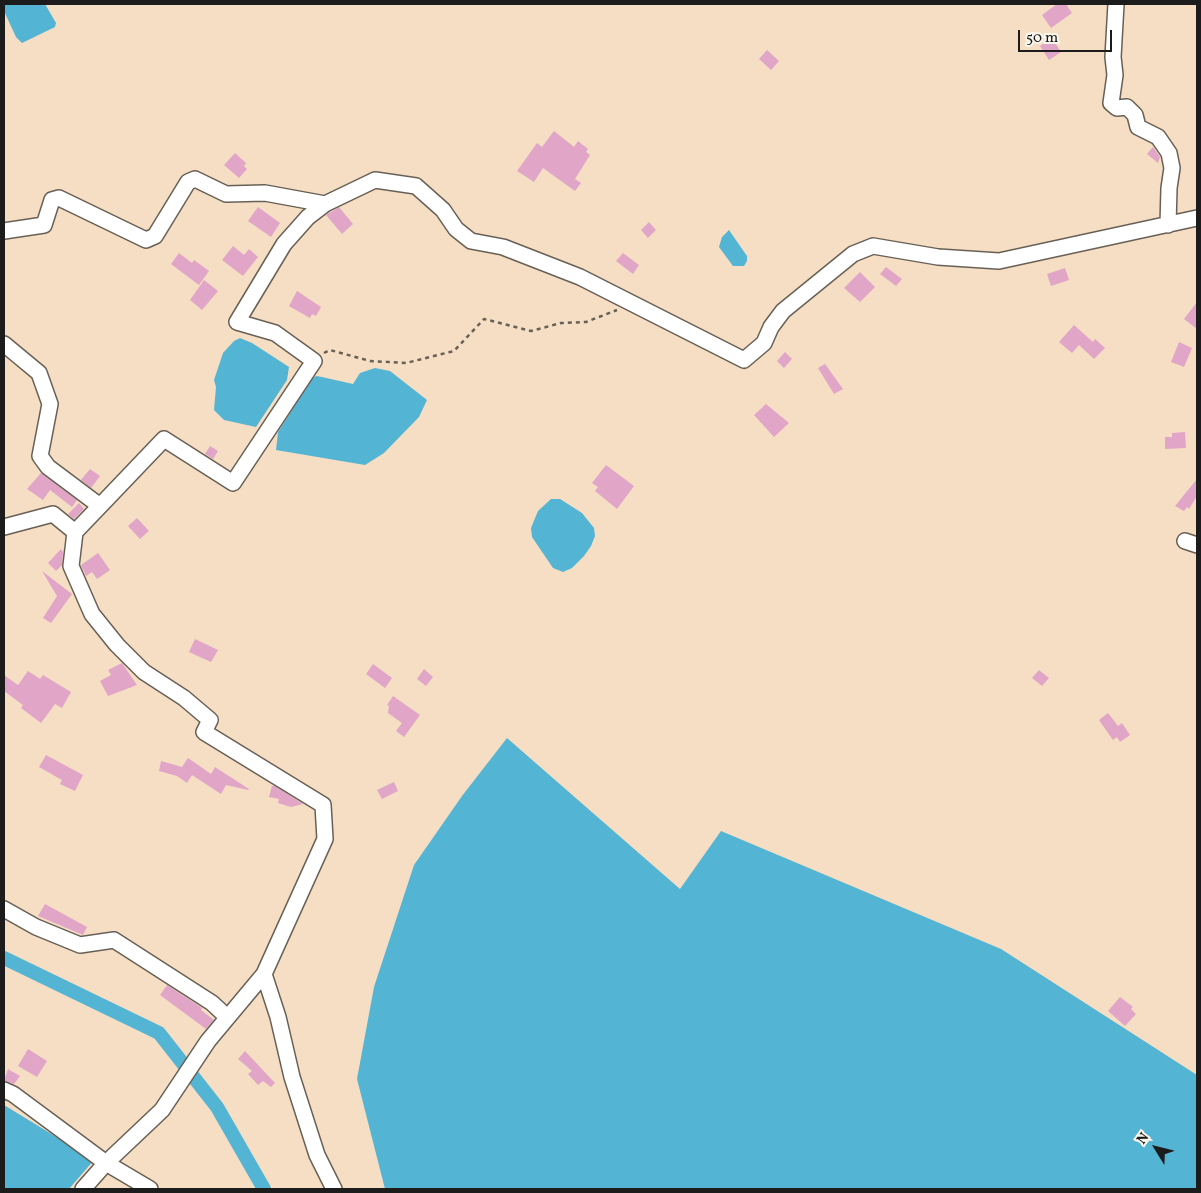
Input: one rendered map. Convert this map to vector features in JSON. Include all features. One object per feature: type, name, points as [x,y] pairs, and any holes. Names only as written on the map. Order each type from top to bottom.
[{"type":"street","points":[[1116,4],[1112,57],[1115,75],[1111,104],[1117,108],[1127,107],[1134,115],[1138,127],[1158,137],[1169,153],[1172,168],[1168,188],[1168,225]]},
{"type":"street","points":[[4,231],[44,225],[52,200],[59,198],[146,240],[155,236],[188,182],[195,179],[226,194],[265,193],[325,204]]},
{"type":"street","points":[[83,1189],[162,1110],[208,1041],[264,974],[325,839],[323,805],[204,732],[210,720],[184,698],[144,672],[117,645],[92,614],[71,566],[75,532],[164,439],[233,483],[314,361],[275,333],[237,322],[284,244],[308,217],[325,204],[375,180],[416,186],[443,210],[456,229],[471,241],[511,250],[580,277],[635,303],[744,360],[764,343],[771,327],[783,311],[853,254],[873,246],[938,257],[999,261],[1197,218]]},
{"type":"street","points":[[4,344],[39,373],[50,404],[40,456],[48,467],[100,506]]},
{"type":"street","points":[[4,527],[53,514],[75,532]]},
{"type":"street","points":[[4,909],[36,927],[80,945],[114,940],[212,1003],[227,1017]]},
{"type":"street","points":[[264,974],[278,1017],[292,1077],[316,1155],[334,1189]]},
{"type":"street","points":[[4,1090],[13,1094],[106,1164],[150,1189]]},
{"type":"path","points":[[314,361],[320,354],[330,350],[370,361],[406,363],[454,352],[484,319],[531,330],[560,323],[586,322],[635,303]]},
{"type":"water","points":[[4,4],[45,4],[56,23],[55,27],[22,43],[16,37],[4,11]]},
{"type":"water","points":[[729,230],[747,256],[744,266],[733,266],[719,247],[722,237]]},
{"type":"water","points":[[240,338],[252,343],[289,367],[287,380],[256,427],[224,420],[214,410],[216,387],[214,380],[223,353],[234,341]]},
{"type":"water","points":[[375,368],[390,371],[427,400],[419,417],[384,453],[365,465],[276,450],[278,432],[311,380],[316,376],[353,384],[360,373]]},
{"type":"water","points":[[551,499],[560,499],[582,513],[594,528],[595,536],[584,556],[572,568],[563,572],[553,568],[532,537],[531,528],[538,511]]},
{"type":"water","points":[[507,738],[680,889],[721,831],[1001,949],[1197,1075],[1197,1189],[385,1189],[357,1079],[374,987],[414,865],[462,796]]},
{"type":"water","points":[[4,1105],[94,1160],[69,1189],[4,1189]]},
{"type":"building","points":[[1057,4],[1066,4],[1072,13],[1051,28],[1042,15]]},
{"type":"building","points":[[1052,38],[1061,52],[1049,60],[1040,46]]},
{"type":"building","points":[[767,50],[779,61],[771,70],[759,59]]},
{"type":"building","points":[[554,131],[574,147],[578,141],[588,149],[586,152],[590,155],[575,179],[581,183],[575,191],[543,168],[534,182],[517,171],[537,143],[542,147]]},
{"type":"building","points":[[1153,147],[1160,157],[1158,163],[1147,154]]},
{"type":"building","points":[[235,153],[246,163],[244,166],[247,169],[239,178],[224,165]]},
{"type":"building","points":[[258,207],[280,223],[271,237],[248,221]]},
{"type":"building","points":[[339,207],[353,224],[342,234],[326,215]]},
{"type":"building","points":[[649,222],[656,230],[648,238],[641,230]]},
{"type":"building","points":[[233,246],[244,255],[249,249],[258,257],[243,276],[222,260]]},
{"type":"building","points":[[179,253],[192,263],[194,260],[209,271],[199,285],[171,264]]},
{"type":"building","points":[[623,253],[639,265],[633,274],[616,261]]},
{"type":"building","points":[[886,267],[902,279],[896,286],[880,274]]},
{"type":"building","points":[[1065,268],[1069,280],[1051,286],[1047,274]]},
{"type":"building","points":[[860,272],[875,287],[860,302],[844,288]]},
{"type":"building","points":[[204,280],[218,291],[202,310],[190,300]]},
{"type":"building","points":[[297,291],[321,307],[316,316],[312,314],[310,318],[289,306]]},
{"type":"building","points":[[1197,302],[1197,329],[1184,319]]},
{"type":"building","points":[[1074,325],[1093,342],[1095,339],[1105,348],[1094,359],[1079,345],[1072,353],[1059,342]]},
{"type":"building","points":[[1179,342],[1192,348],[1184,367],[1171,362]]},
{"type":"building","points":[[785,352],[792,359],[784,368],[777,361]]},
{"type":"building","points":[[825,364],[843,389],[834,394],[818,368]]},
{"type":"building","points":[[766,404],[789,423],[774,437],[754,415]]},
{"type":"building","points":[[1185,432],[1186,448],[1165,449],[1165,437],[1172,437],[1172,433]]},
{"type":"building","points":[[210,446],[218,451],[213,459],[205,454]]},
{"type":"building","points":[[606,465],[634,486],[617,509],[595,491],[598,487],[592,483]]},
{"type":"building","points":[[90,469],[100,476],[91,488],[81,480]]},
{"type":"building","points":[[41,473],[77,500],[72,507],[50,490],[43,500],[27,489]]},
{"type":"building","points":[[1197,479],[1197,496],[1189,509],[1187,507],[1184,511],[1175,506]]},
{"type":"building","points":[[79,503],[84,509],[74,519],[68,514]]},
{"type":"building","points":[[137,518],[149,531],[140,539],[128,526]]},
{"type":"building","points":[[61,549],[63,552],[62,565],[56,571],[48,563]]},
{"type":"building","points":[[98,553],[110,570],[97,579],[92,572],[86,576],[81,565]]},
{"type":"building","points":[[42,571],[72,594],[51,623],[43,618],[57,596]]},
{"type":"building","points":[[195,639],[218,650],[211,662],[189,652]]},
{"type":"building","points":[[122,663],[137,685],[108,696],[100,681],[111,675],[108,670]]},
{"type":"building","points":[[373,664],[392,678],[385,688],[366,674]]},
{"type":"building","points":[[424,669],[433,677],[426,686],[417,679]]},
{"type":"building","points":[[1039,670],[1049,678],[1042,686],[1032,678]]},
{"type":"building","points":[[28,671],[40,679],[43,675],[71,692],[62,708],[55,704],[41,723],[21,708],[23,705],[4,691],[4,675],[18,685]]},
{"type":"building","points":[[393,696],[420,715],[404,737],[396,731],[402,723],[388,713],[389,706],[387,705]]},
{"type":"building","points":[[1108,713],[1118,726],[1122,723],[1130,735],[1120,742],[1117,737],[1113,740],[1099,720]]},
{"type":"building","points":[[46,755],[83,775],[75,791],[60,784],[62,780],[39,767]]},
{"type":"building","points":[[188,758],[211,774],[215,767],[249,789],[226,785],[221,794],[192,775],[187,783],[177,776],[159,771],[161,761],[182,767]]},
{"type":"building","points":[[394,782],[398,791],[382,799],[377,790]]},
{"type":"building","points":[[272,786],[275,786],[303,804],[291,807],[278,803],[279,799],[269,797]]},
{"type":"building","points":[[45,904],[87,927],[83,935],[38,916]]},
{"type":"building","points":[[167,985],[202,1008],[201,1010],[214,1020],[206,1029],[160,995]]},
{"type":"building","points":[[1120,997],[1133,1007],[1131,1009],[1136,1014],[1125,1026],[1108,1011]]},
{"type":"building","points":[[28,1049],[47,1061],[37,1077],[18,1066]]},
{"type":"building","points":[[245,1051],[275,1083],[271,1087],[263,1081],[258,1085],[248,1074],[252,1071],[238,1059]]},
{"type":"building","points":[[8,1069],[20,1076],[14,1084],[4,1081]]},
{"type":"waterway","points":[[4,958],[159,1033],[217,1107],[264,1189]]}]
